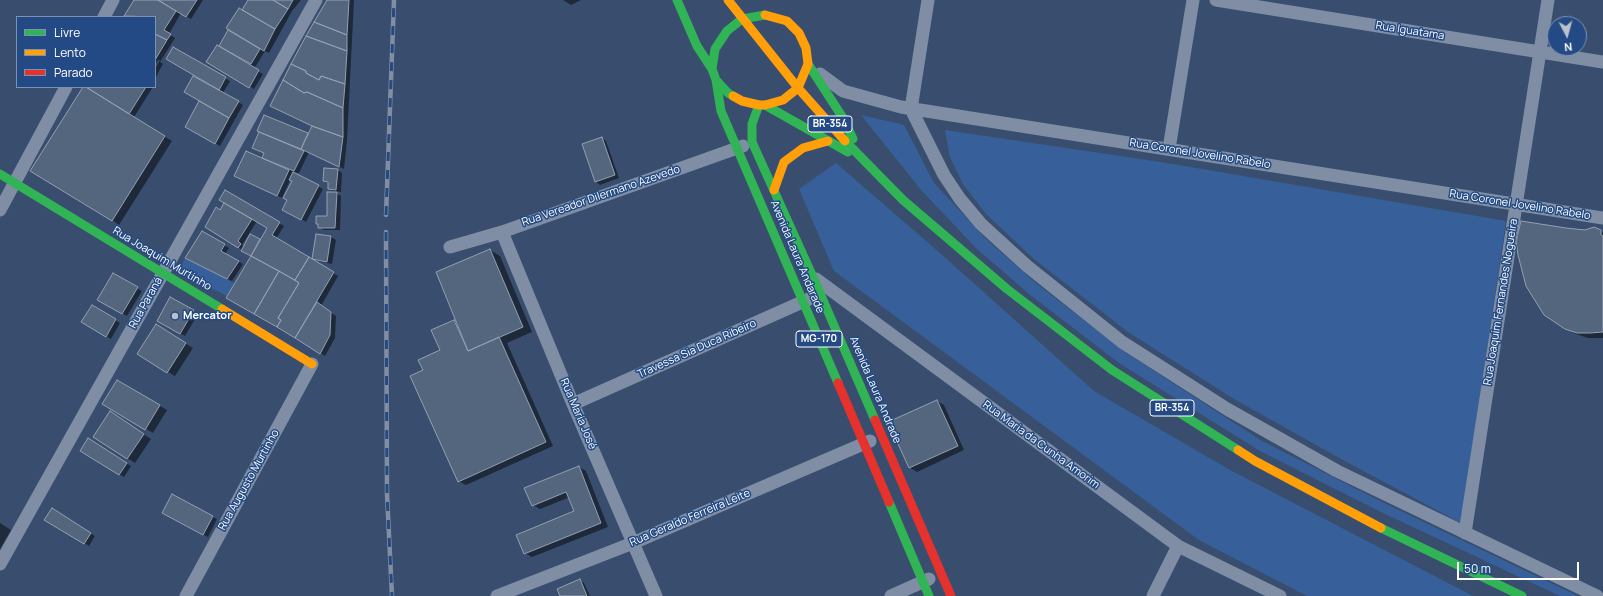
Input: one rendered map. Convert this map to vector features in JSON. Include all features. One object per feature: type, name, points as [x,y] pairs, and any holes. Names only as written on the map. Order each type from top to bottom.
[{"type":"main road","points":[[677,0],[697,46],[712,69],[716,80],[728,93],[742,100],[762,105],[862,160]]},
{"type":"main road","name":"BR-354","points":[[728,0],[798,88],[862,160],[903,200],[1007,289],[1112,370],[1255,461],[1377,526],[1522,596]]},
{"type":"main road","points":[[772,5],[799,33],[806,48],[808,64],[844,118],[862,160]]},
{"type":"main road","points":[[712,69],[715,49],[727,31],[742,19],[765,14],[787,21]]},
{"type":"main road","points":[[762,105],[783,100],[798,88],[808,64]]},
{"type":"main road","name":"Avenida Laura Andarade","points":[[716,80],[721,111],[930,596]]},
{"type":"main road","name":"Avenida Laura Andrade","points":[[762,105],[752,124],[752,142],[813,277],[950,596]]},
{"type":"main road","points":[[774,190],[784,162],[803,148],[828,141]]},
{"type":"main road","name":"Rua Joaquim Murtinho","points":[[0,174],[312,364]]},
{"type":"street","points":[[105,16],[113,0]]},
{"type":"street","name":"Rua Paraná","points":[[0,564],[316,0]]},
{"type":"street","points":[[928,0],[911,109],[944,175],[960,199],[981,224],[1028,266],[1122,342],[1227,408],[1337,471],[1597,596]]},
{"type":"street","points":[[1169,150],[1193,0]]},
{"type":"street","name":"Rua Iguatama","points":[[1216,0],[1603,62]]},
{"type":"street","name":"Rua Joaquim Fernandes Nogueira","points":[[1465,533],[1548,0]]},
{"type":"street","name":"Rua Coronel Jovelino Rabelo","points":[[808,64],[843,91],[911,109],[1603,218]]},
{"type":"street","points":[[0,210],[65,88]]},
{"type":"street","name":"Rua Vereador Dilermano Azevedo","points":[[450,247],[502,232],[752,142]]},
{"type":"street","name":"Rua Maria José","points":[[502,232],[573,404],[656,596]]},
{"type":"street","name":"Rua Maria da Cunha Amorim","points":[[813,277],[1178,546],[1280,596]]},
{"type":"street","name":"Travessa Sia Duca Ribeiro","points":[[573,404],[820,294]]},
{"type":"street","name":"Rua Augusto Murtinho","points":[[186,596],[312,364]]},
{"type":"street","name":"Rua Geraldo Ferreira Leite","points":[[497,596],[633,543],[881,435]]},
{"type":"street","points":[[1153,596],[1178,546]]},
{"type":"street","points":[[890,596],[941,573]]},
{"type":"shaded area","points":[[861,115],[904,125],[934,183],[986,239],[1037,284],[1125,352],[1262,441],[1382,502],[1578,596],[1560,596],[1383,513],[1260,451],[1119,363],[1029,294],[976,248],[922,191]]},
{"type":"shaded area","points":[[945,130],[1167,163],[1506,221],[1461,523],[1343,460],[1234,399],[1128,332],[1034,259],[986,214],[963,184],[950,157]]},
{"type":"shaded area","points":[[836,163],[940,253],[1094,391],[1230,470],[1473,596],[1307,596],[1199,540],[834,271],[799,189]]},
{"type":"shaded area","points":[[185,258],[234,283],[227,296],[178,272]]},
{"type":"building","points":[[134,0],[158,0],[176,11],[164,30],[171,34],[167,40],[156,34],[156,16],[124,16]]},
{"type":"building","points":[[158,0],[197,0],[186,17]]},
{"type":"building","points":[[248,0],[273,0],[288,9],[275,29],[242,10]]},
{"type":"building","points":[[273,0],[293,0],[288,9]]},
{"type":"building","points":[[327,0],[349,0],[347,35],[314,22]]},
{"type":"building","points":[[239,8],[275,29],[264,51],[226,28]]},
{"type":"building","points":[[314,22],[347,35],[347,51],[306,36]]},
{"type":"building","points":[[228,30],[260,49],[251,64],[219,46]]},
{"type":"building","points":[[156,34],[167,40],[156,58]]},
{"type":"building","points":[[306,36],[347,51],[345,84],[321,76],[319,80],[306,73],[306,71],[291,64]]},
{"type":"building","points":[[217,45],[259,70],[249,88],[206,62]]},
{"type":"building","points":[[173,47],[226,77],[219,90],[166,59]]},
{"type":"building","points":[[291,64],[306,71],[306,73],[319,80],[321,76],[345,84],[343,108],[307,92],[304,93],[283,80]]},
{"type":"building","points":[[193,76],[239,101],[229,118],[184,92]]},
{"type":"building","points":[[283,80],[304,93],[307,92],[343,108],[343,137],[312,126],[270,106]]},
{"type":"building","points":[[82,88],[88,88],[165,136],[112,221],[30,171]]},
{"type":"building","points":[[88,88],[145,88],[129,114]]},
{"type":"building","points":[[199,101],[229,118],[215,144],[185,127]]},
{"type":"building","points":[[264,115],[308,133],[301,149],[257,131]]},
{"type":"building","points":[[312,126],[343,137],[339,167],[301,149]]},
{"type":"building","points":[[259,132],[304,151],[294,171],[262,158],[264,153],[252,148]]},
{"type":"building","points":[[602,137],[615,175],[595,182],[582,144]]},
{"type":"building","points":[[246,151],[289,170],[277,196],[234,176]]},
{"type":"building","points":[[324,168],[338,169],[336,190],[328,189],[328,182],[323,181]]},
{"type":"building","points":[[293,172],[319,185],[301,220],[282,210],[287,200],[283,198],[292,181],[289,180]]},
{"type":"building","points":[[225,190],[280,222],[272,235],[309,257],[295,280],[251,256],[267,228],[219,200]]},
{"type":"building","points":[[327,192],[337,192],[335,228],[318,228],[318,224],[316,224],[316,216],[327,216]]},
{"type":"building","points":[[224,203],[252,219],[238,241],[241,244],[238,248],[205,227],[216,207],[220,210]]},
{"type":"building","points":[[1521,221],[1585,230],[1594,227],[1601,230],[1601,235],[1603,236],[1603,332],[1577,333],[1565,329],[1544,315],[1526,286],[1518,255],[1516,241]]},
{"type":"building","points":[[202,231],[225,244],[221,251],[239,261],[227,279],[185,258]]},
{"type":"building","points":[[250,234],[260,239],[251,256],[241,251]]},
{"type":"building","points":[[316,234],[331,236],[327,262],[312,259]]},
{"type":"building","points":[[490,249],[523,327],[468,351],[436,272]]},
{"type":"building","points":[[251,256],[279,271],[254,314],[226,298]]},
{"type":"building","points":[[309,257],[334,272],[295,338],[277,327],[281,320],[278,318],[299,283],[295,280]]},
{"type":"building","points":[[279,271],[299,283],[278,318],[281,320],[277,327],[254,314]]},
{"type":"building","points":[[113,273],[138,287],[122,314],[97,300]]},
{"type":"building","name":"Mercator","points":[[170,297],[194,310],[180,334],[157,321]]},
{"type":"building","points":[[317,302],[331,312],[330,335],[320,354],[295,338]]},
{"type":"building","points":[[92,305],[116,319],[106,337],[81,322]]},
{"type":"building","points":[[454,320],[468,351],[499,337],[546,442],[458,482],[410,376],[423,370],[418,360],[440,350],[431,330]]},
{"type":"building","points":[[156,324],[186,343],[167,373],[137,354]]},
{"type":"building","points":[[117,380],[160,405],[145,430],[102,404]]},
{"type":"building","points":[[937,400],[958,446],[909,468],[888,422]]},
{"type":"building","points":[[110,411],[144,434],[127,459],[93,437]]},
{"type":"building","points":[[88,438],[127,463],[119,475],[80,451]]},
{"type":"building","points":[[579,466],[601,523],[524,554],[516,535],[574,511],[566,492],[532,506],[524,488]]},
{"type":"building","points":[[172,494],[213,516],[203,535],[162,513]]},
{"type":"building","points":[[52,508],[91,533],[84,544],[44,520]]},
{"type":"building","points":[[580,579],[587,596],[560,596],[557,589]]},
{"type":"railway","points":[[386,215],[394,0]]},
{"type":"railway","points":[[386,232],[387,494],[392,596]]},
{"type":"traffic: fast","points":[[677,0],[697,46],[712,69]]},
{"type":"traffic: fast","points":[[733,96],[728,93],[716,80],[712,69],[715,49],[727,31],[742,19],[765,15]]},
{"type":"traffic: fast","points":[[808,64],[843,118],[853,139]]},
{"type":"traffic: fast","points":[[716,80],[721,111],[838,383]]},
{"type":"traffic: fast","points":[[759,105],[752,124],[752,142],[875,420]]},
{"type":"traffic: fast","points":[[765,105],[848,152]]},
{"type":"traffic: fast","points":[[845,141],[903,200],[1007,289],[1112,370],[1238,450]]},
{"type":"traffic: fast","points":[[0,174],[222,309]]},
{"type":"traffic: fast","points":[[889,502],[929,596]]},
{"type":"traffic: fast","points":[[1381,528],[1522,596]]},
{"type":"traffic: slow","points":[[728,0],[798,88],[845,141]]},
{"type":"traffic: slow","points":[[733,96],[742,101],[759,105],[765,105],[783,100],[798,88],[808,64],[806,48],[799,33],[787,21],[765,15]]},
{"type":"traffic: slow","points":[[774,190],[784,162],[803,148],[828,141]]},
{"type":"traffic: slow","points":[[222,309],[312,364]]},
{"type":"traffic: slow","points":[[1238,450],[1255,461],[1381,528]]},
{"type":"traffic: jam","points":[[838,383],[889,502]]},
{"type":"traffic: jam","points":[[875,420],[951,596]]},
{"type":"place","name":"Mercator","points":[[175,316]]}]
